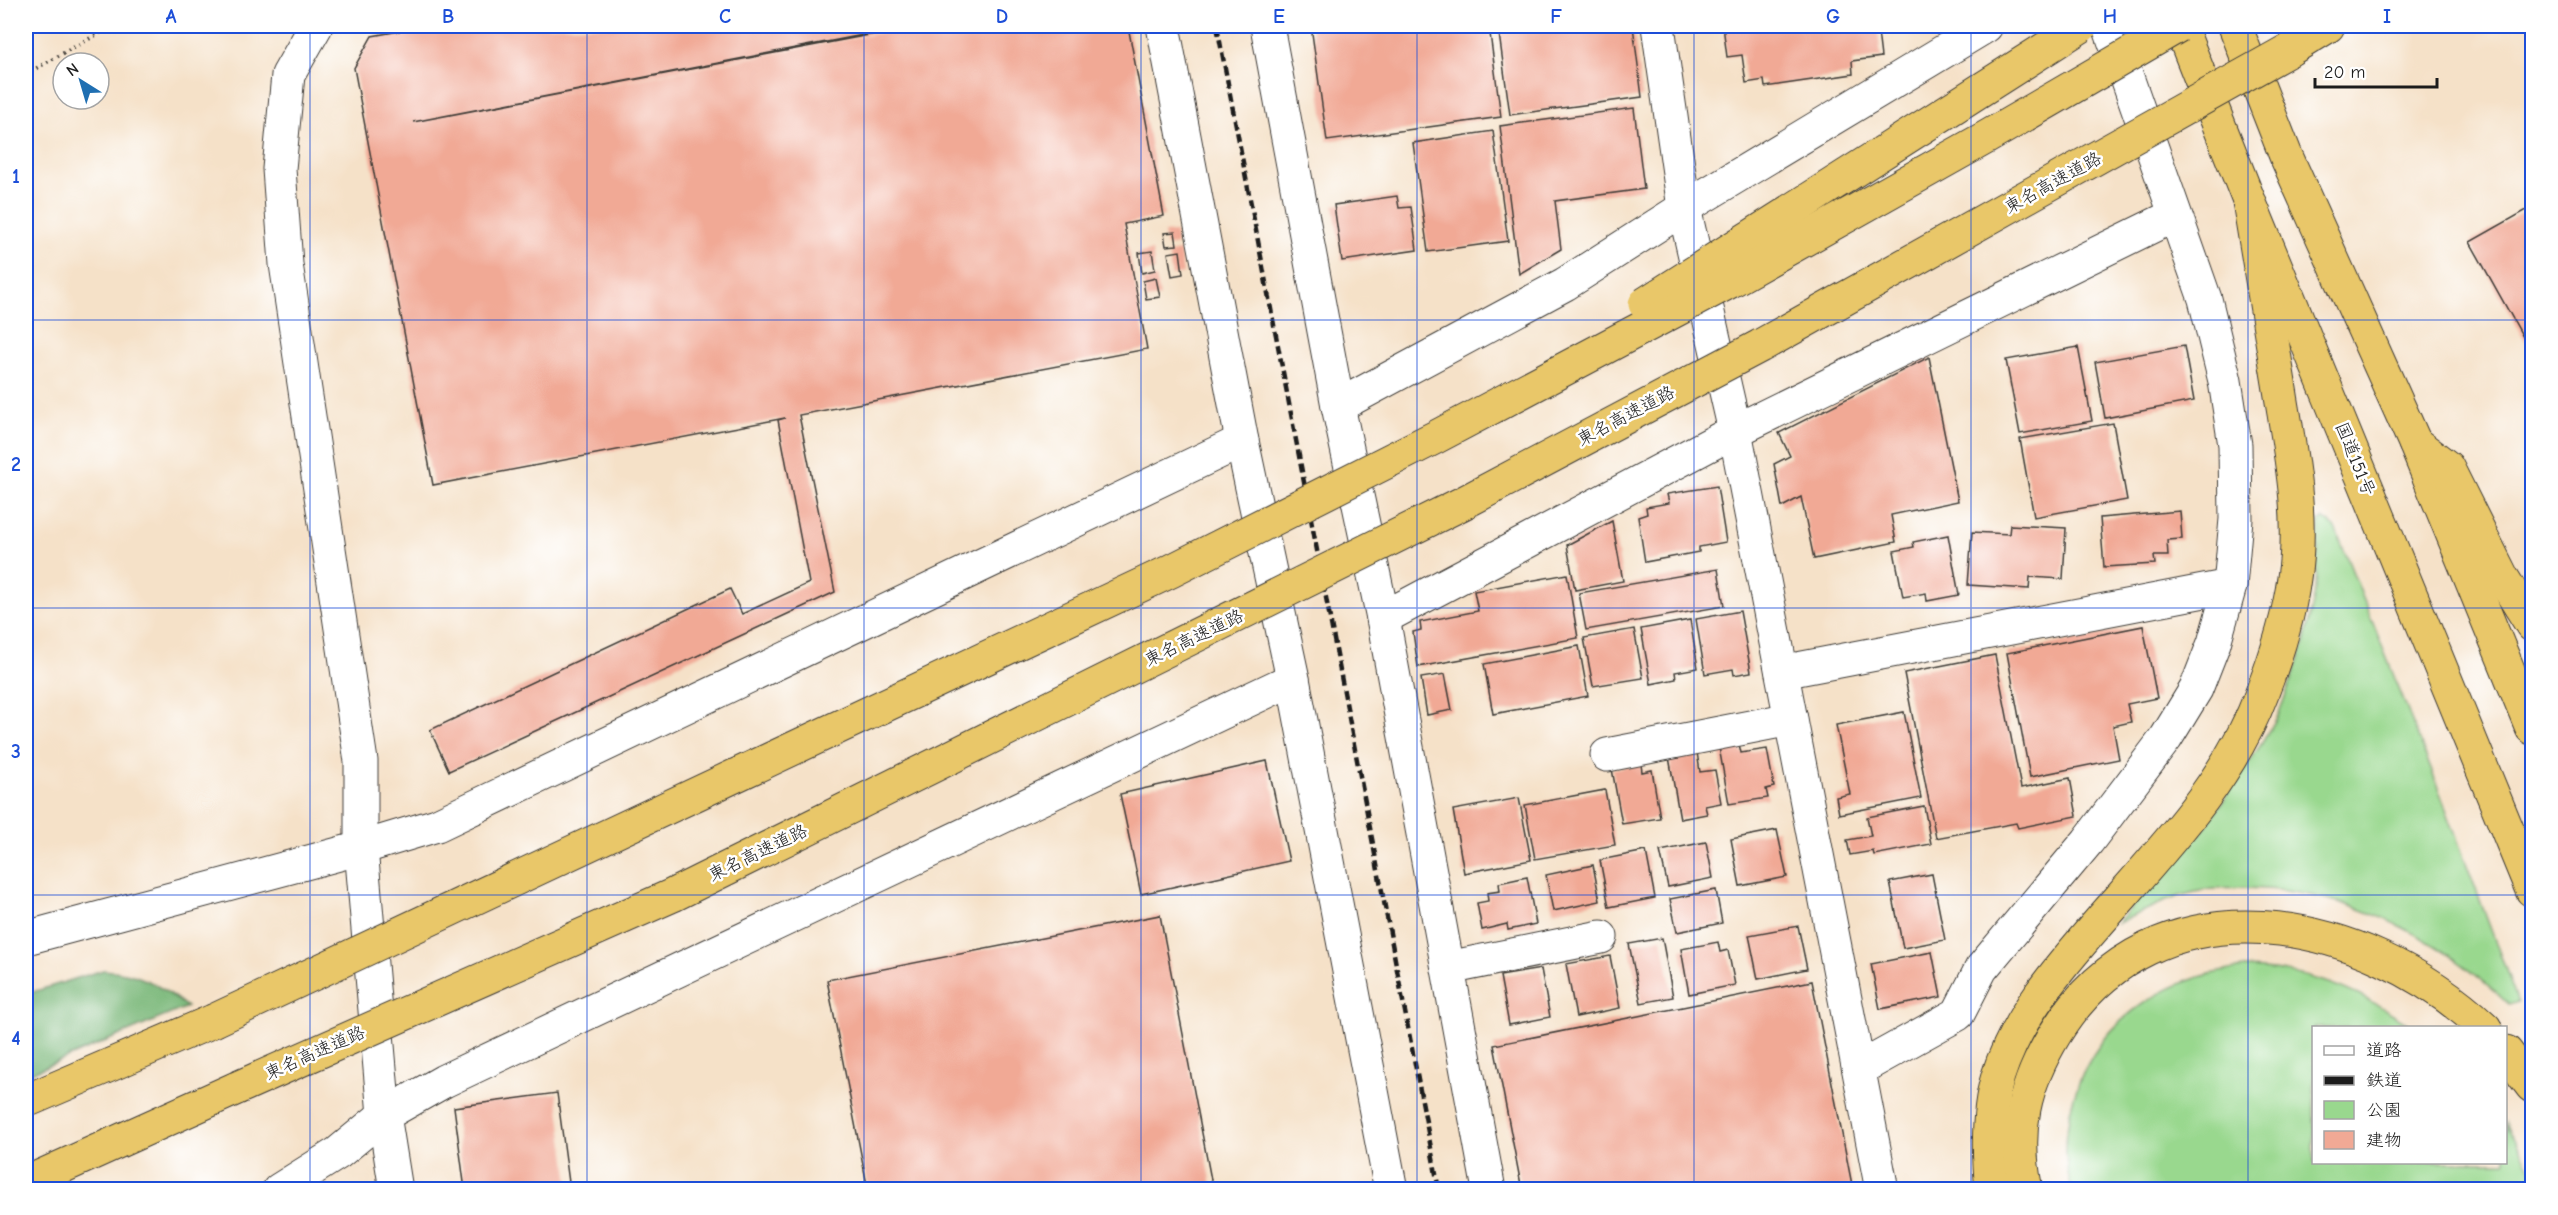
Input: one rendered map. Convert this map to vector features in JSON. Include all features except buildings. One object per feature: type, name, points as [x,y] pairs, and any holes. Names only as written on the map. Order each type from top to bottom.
[{"type":"highway","points":[[1436,437],[2081,26]]},
{"type":"highway","points":[[26,1101],[213,1020],[1171,571],[1436,437],[1729,282],[2179,26]]},
{"type":"highway","name":"国道151号","points":[[2179,26],[2532,890]]},
{"type":"highway","points":[[2235,26],[2286,156],[2415,443],[2532,728]]},
{"type":"highway","name":"東名高速道路","points":[[26,1183],[673,895],[1463,503],[1760,346],[2328,26]]},
{"type":"highway","points":[[1992,1190],[1989,1155],[1990,1115],[1998,1078],[2011,1042],[2029,1010],[2062,963],[2164,849],[2238,747],[2262,695],[2280,639],[2294,578],[2297,523],[2289,441],[2249,201]]},
{"type":"highway","points":[[2415,443],[2447,467],[2502,577],[2532,625]]},
{"type":"highway","points":[[2026,1190],[2020,1120],[2029,1083],[2043,1055],[2084,994],[2114,968],[2145,948],[2177,935],[2210,928],[2246,927],[2314,935],[2352,945],[2386,959],[2421,978],[2456,1002],[2483,1026]]},
{"type":"highway","points":[[2507,1055],[2532,1086]]},
{"type":"street","points":[[316,26],[288,75],[279,169],[286,264],[361,761],[361,848],[384,1115],[396,1190]]},
{"type":"street","points":[[1163,26],[1242,441],[1293,679],[1391,1190]]},
{"type":"street","points":[[1268,26],[1338,406],[1383,618],[1489,1190]]},
{"type":"street","points":[[1658,26],[1684,208],[1735,431],[1882,1190]]},
{"type":"street","points":[[1338,406],[1564,284],[1684,208],[1986,26]]},
{"type":"street","points":[[1859,1069],[1958,1014],[1981,969],[2088,841],[2166,738],[2196,689],[2214,644],[2230,586],[2236,519],[2233,434],[2225,381],[2205,299],[2109,26]]},
{"type":"street","points":[[1383,618],[1735,431],[2175,215]]},
{"type":"street","points":[[26,938],[361,848],[437,825],[1242,441]]},
{"type":"street","points":[[1782,672],[2230,586]]},
{"type":"street","points":[[279,1190],[338,1153],[384,1115],[444,1081],[1293,679]]},
{"type":"street","points":[[1607,756],[1791,719]]},
{"type":"street","points":[[1448,968],[1601,938]]},
{"type":"path","points":[[26,74],[112,26]]},
{"type":"green space","points":[[2323,519],[2330,522],[2336,530],[2434,777],[2518,1002],[2509,1005],[2451,957],[2420,937],[2351,906],[2316,896],[2279,890],[2209,889],[2170,900],[2116,924],[2205,828],[2279,714],[2304,645],[2316,588],[2319,522]]},
{"type":"green space","points":[[2245,968],[2268,969],[2312,978],[2354,993],[2412,1026],[2312,1026],[2312,1164],[2507,1164],[2507,1126],[2532,1170],[2532,1189],[2072,1189],[2066,1151],[2067,1131],[2079,1081],[2093,1054],[2111,1031],[2133,1011],[2157,995],[2184,982],[2214,973]]},
{"type":"green space","points":[[103,970],[116,971],[148,981],[187,1007],[26,1075],[26,994]]},
{"type":"railway","points":[[1217,26],[1439,1190]]}]
